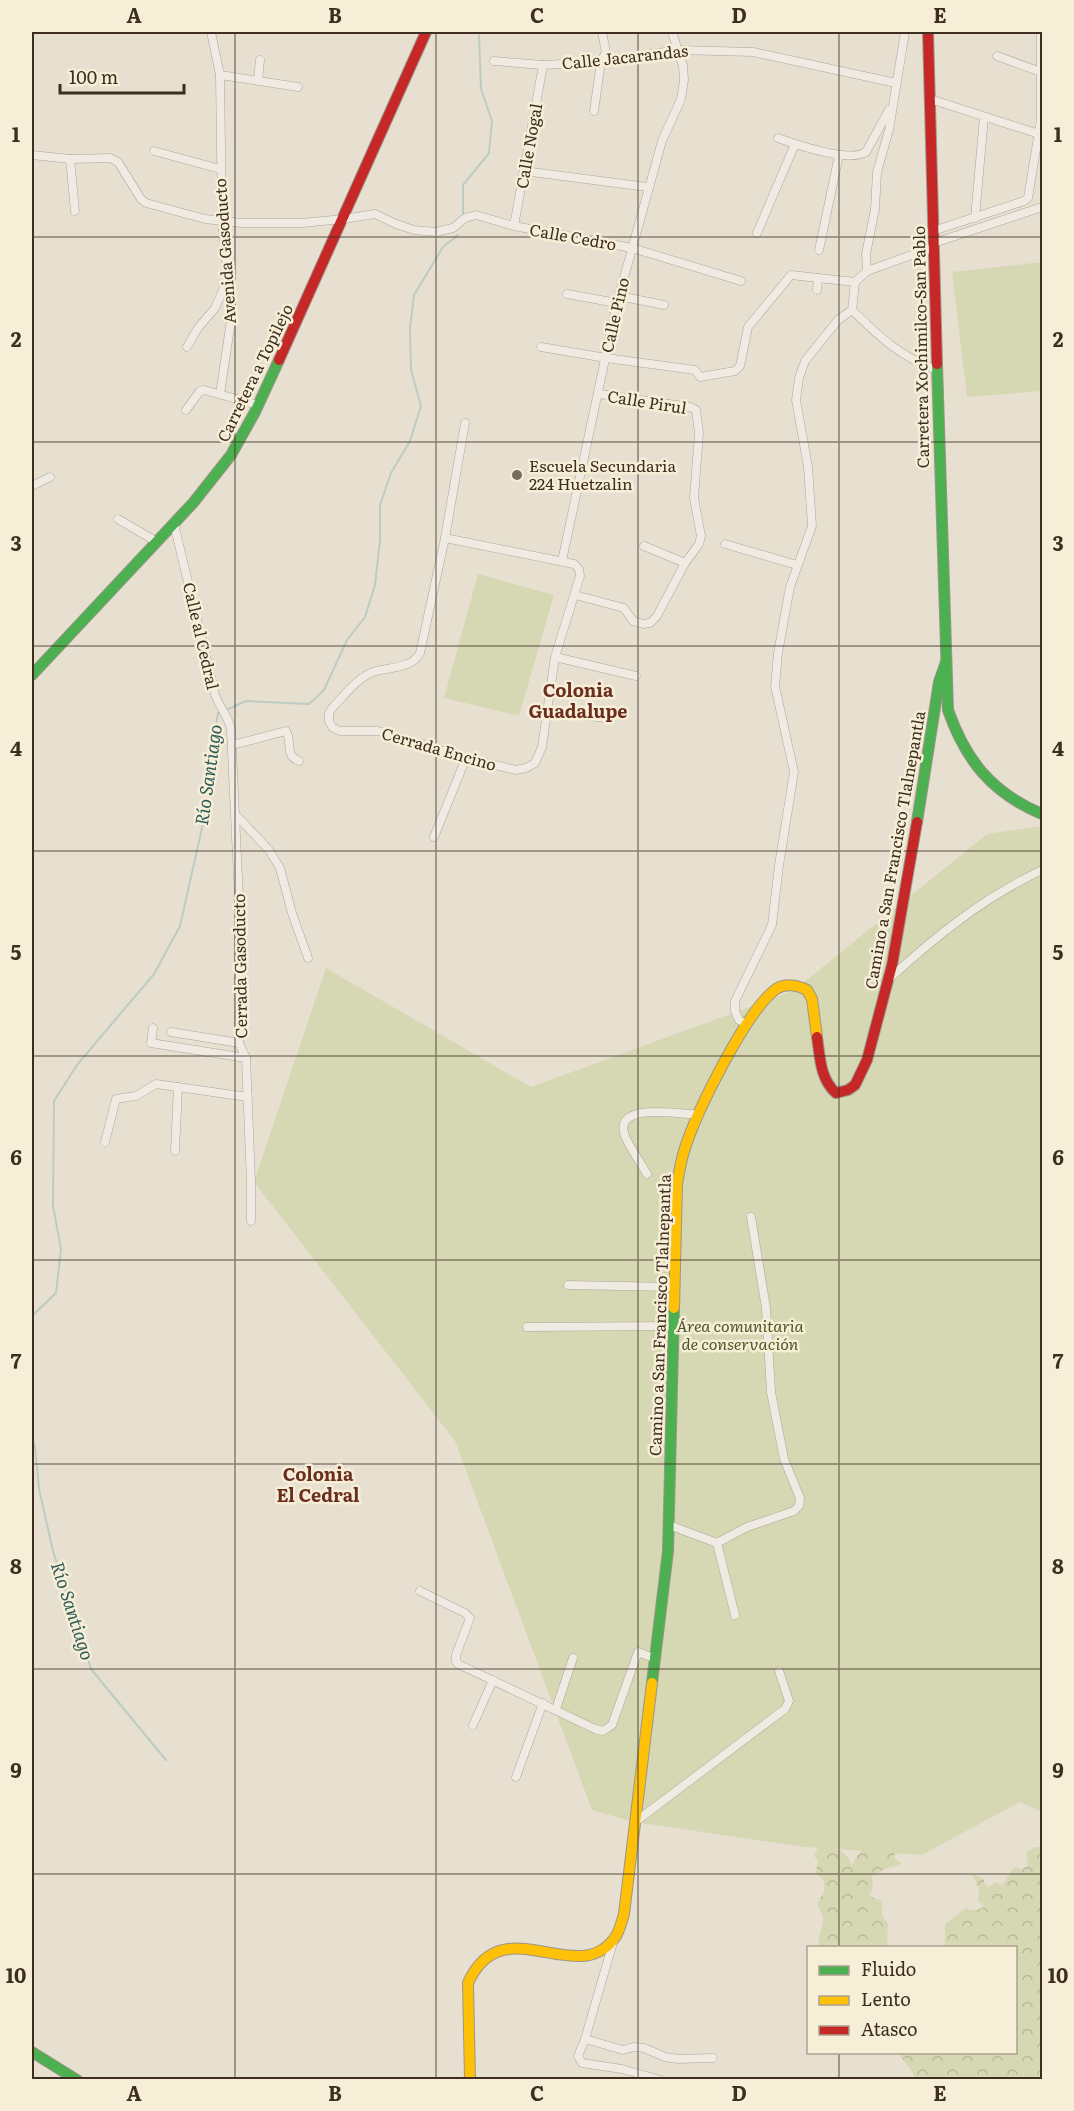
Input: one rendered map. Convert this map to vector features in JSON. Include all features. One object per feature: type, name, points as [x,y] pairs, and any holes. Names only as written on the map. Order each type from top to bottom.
[{"type":"street","name":"Avenida Gasoducto","points":[[211,32],[220,75],[222,222],[232,314],[220,394]]},
{"type":"street","name":"Carretera a Topilejo","points":[[32,675],[174,524],[231,455],[258,405],[426,32]]},
{"type":"street","points":[[594,111],[601,62],[606,52],[602,32]]},
{"type":"street","name":"Calle Pino","points":[[562,561],[618,299],[647,187],[664,135],[681,99],[684,80],[683,66],[672,32]]},
{"type":"street","points":[[867,271],[866,254],[875,209],[877,172],[893,103],[905,32]]},
{"type":"street","name":"Carretera Xochimilco-San Pablo","points":[[928,32],[948,710],[954,729],[981,775],[1014,801],[1042,814]]},
{"type":"street","points":[[933,231],[1028,198],[1040,134],[1041,32]]},
{"type":"street","name":"Calle Jacarandas","points":[[494,61],[543,65],[601,62],[678,50],[753,52],[896,83]]},
{"type":"street","points":[[997,56],[1041,72]]},
{"type":"street","points":[[258,80],[260,60]]},
{"type":"street","name":"Calle Nogal","points":[[514,226],[543,65]]},
{"type":"street","points":[[220,75],[298,87]]},
{"type":"street","points":[[930,99],[1040,134]]},
{"type":"street","points":[[778,138],[839,155],[860,156],[866,153],[893,103]]},
{"type":"street","points":[[975,218],[984,117]]},
{"type":"street","points":[[757,233],[795,144]]},
{"type":"street","points":[[154,151],[220,169]]},
{"type":"street","points":[[32,155],[70,159],[75,211]]},
{"type":"street","points":[[819,250],[839,155]]},
{"type":"street","name":"Calle Cedro","points":[[70,159],[110,158],[118,162],[141,199],[146,203],[205,219],[270,224],[343,219],[375,214],[414,230],[436,232],[453,228],[471,215],[476,215],[514,226],[632,248],[741,281]]},
{"type":"street","points":[[524,171],[647,187]]},
{"type":"street","points":[[747,1024],[739,1020],[735,1011],[735,1001],[772,925],[794,772],[775,687],[778,653],[790,587],[812,526],[808,467],[796,400],[799,378],[805,361],[838,320],[852,310],[855,282],[867,271],[1042,207]]},
{"type":"street","points":[[541,347],[695,370],[700,377],[735,371],[740,366],[748,327],[791,275],[855,282]]},
{"type":"street","points":[[817,290],[818,278]]},
{"type":"street","points":[[187,347],[198,328],[215,308],[228,279]]},
{"type":"street","points":[[567,294],[664,305]]},
{"type":"street","points":[[852,310],[905,357],[937,370]]},
{"type":"street","points":[[186,410],[200,391],[204,390],[258,405]]},
{"type":"street","name":"Calle Pirul","points":[[599,394],[690,407],[696,410],[699,434],[694,498],[701,536],[699,544],[685,563]]},
{"type":"street","points":[[465,423],[445,538],[562,561],[574,564],[579,569],[580,576],[575,595],[555,657],[549,711],[605,718]]},
{"type":"street","points":[[32,486],[50,477]]},
{"type":"street","points":[[118,519],[157,542]]},
{"type":"street","name":"Calle al Cedral","points":[[174,524],[218,703],[226,712],[229,720],[232,745]]},
{"type":"street","name":"Cerrada Encino","points":[[445,538],[417,660],[370,673],[354,686],[329,713],[332,727],[340,731],[378,731],[466,758],[516,770],[535,763],[542,747],[549,711]]},
{"type":"street","points":[[725,544],[797,565]]},
{"type":"street","points":[[575,595],[624,608],[633,621],[650,623],[657,616],[685,563],[644,546]]},
{"type":"street","points":[[555,657],[636,675]]},
{"type":"street","name":"Camino a San Francisco Tlalnepantla","points":[[614,1939],[624,1914],[668,1551],[677,1184],[686,1144],[699,1114],[747,1024],[778,988],[795,986],[805,988],[810,993],[814,1003],[821,1069],[825,1082],[830,1088],[836,1092],[843,1092],[859,1080],[866,1064],[890,978],[939,682],[946,662]]},
{"type":"street","points":[[232,745],[286,731],[289,735],[290,754],[299,761]]},
{"type":"street","name":"Cerrada Gasoducto","points":[[232,745],[239,900],[239,1043],[246,1058],[251,1221]]},
{"type":"street","points":[[434,837],[466,758]]},
{"type":"street","points":[[235,814],[269,850],[280,868],[308,958]]},
{"type":"street","points":[[890,978],[963,916],[1042,870]]},
{"type":"street","points":[[153,1028],[151,1043],[246,1058]]},
{"type":"street","points":[[171,1032],[239,1043]]},
{"type":"street","points":[[105,1142],[116,1099],[136,1096],[156,1084],[248,1097]]},
{"type":"street","points":[[175,1151],[178,1087]]},
{"type":"street","points":[[647,1174],[624,1133],[628,1116],[649,1112],[699,1114]]},
{"type":"street","points":[[669,1525],[717,1543],[747,1527],[794,1511],[799,1506],[800,1498],[784,1459],[771,1392],[766,1308],[751,1217]]},
{"type":"street","points":[[568,1285],[674,1287]]},
{"type":"street","points":[[527,1327],[674,1326]]},
{"type":"street","points":[[717,1543],[735,1615]]},
{"type":"street","points":[[420,1591],[465,1613],[470,1618],[456,1655],[456,1661],[595,1729],[603,1731],[612,1725],[638,1652],[656,1659]]},
{"type":"street","points":[[556,1709],[573,1658]]},
{"type":"street","points":[[635,1822],[785,1709],[789,1701],[779,1671]]},
{"type":"street","points":[[472,1725],[493,1680]]},
{"type":"street","points":[[516,1777],[543,1703]]},
{"type":"street","points":[[470,2079],[468,1983],[473,1968],[493,1952],[503,1948],[527,1948],[576,1957],[600,1950],[614,1939]]},
{"type":"street","points":[[614,1939],[578,2056],[582,2063],[622,2069],[660,2079]]},
{"type":"street","points":[[585,2039],[623,2050],[644,2048],[665,2057],[678,2059],[713,2058]]},
{"type":"street","points":[[32,2052],[78,2079]]},
{"type":"green space","points":[[1042,262],[1042,391],[967,397],[952,272]]},
{"type":"green space","points":[[478,574],[554,595],[519,716],[444,698]]},
{"type":"green space","name":"Área comunitaria de conservación","points":[[1042,826],[1042,1812],[1020,1802],[922,1855],[805,1847],[634,1822],[592,1810],[455,1441],[254,1182],[326,968],[531,1087],[793,991],[987,834]]},
{"type":"green space","points":[[893,1833],[895,1859],[902,1863],[872,1875],[873,1888],[869,1896],[882,1901],[882,1915],[888,1924],[887,1946],[818,1946],[823,1921],[817,1904],[824,1892],[824,1881],[816,1873],[818,1860],[814,1856],[818,1847],[839,1850],[847,1856],[851,1866],[862,1851]]},
{"type":"green space","points":[[1035,1847],[1042,1847],[1042,2079],[915,2079],[900,2054],[1017,2054],[1017,1946],[945,1946],[945,1924],[966,1908],[975,1910],[984,1907],[978,1901],[979,1888],[973,1877],[974,1874],[984,1879],[988,1887],[996,1882],[1002,1885],[1014,1867],[1023,1869],[1028,1865],[1026,1853]]},
{"type":"waterway","name":"Río Santiago","points":[[463,215],[463,185],[489,153],[492,121],[481,89],[479,32]]},
{"type":"waterway","name":"Río Santiago","points":[[226,710],[246,701],[309,704],[324,690],[347,640],[365,617],[375,585],[380,540],[380,505],[391,473],[410,441],[421,406],[411,370],[410,328],[414,295],[443,247],[458,235]]},
{"type":"waterway","name":"Río Santiago","points":[[32,1316],[56,1293],[61,1249],[53,1206],[54,1101],[77,1065],[154,974],[180,926],[211,788],[211,754],[218,713],[221,712]]},
{"type":"waterway","name":"Río Santiago","points":[[32,1438],[35,1446],[39,1489],[53,1551],[91,1669],[166,1760]]},
{"type":"traffic: fast","points":[[32,675],[193,503],[231,455],[255,412],[279,360]]},
{"type":"traffic: fast","points":[[937,364],[948,710],[963,745],[983,773],[1009,796],[1042,814]]},
{"type":"traffic: fast","points":[[917,822],[939,682],[946,662]]},
{"type":"traffic: fast","points":[[652,1683],[668,1551],[674,1308]]},
{"type":"traffic: fast","points":[[32,2052],[77,2080]]},
{"type":"traffic: slow","points":[[674,1308],[677,1184],[680,1166],[691,1131],[711,1087],[737,1039],[764,1001],[776,989],[787,985],[807,990],[812,999],[817,1037]]},
{"type":"traffic: slow","points":[[470,2080],[468,1983],[483,1961],[501,1951],[520,1949],[582,1956],[600,1951],[616,1936],[624,1914],[652,1683]]},
{"type":"traffic: jam","points":[[279,360],[426,32]]},
{"type":"traffic: jam","points":[[928,32],[937,364]]},
{"type":"traffic: jam","points":[[817,1037],[827,1081],[836,1093],[848,1090],[855,1085],[867,1060],[892,965],[917,822]]},
{"type":"place","name":"Escuela Secundaria 224 Huetzalin","points":[[517,475]]},
{"type":"district","name":"Colonia Guadalupe","points":[[578,701]]},
{"type":"district","name":"Colonia El Cedral","points":[[318,1485]]}]
